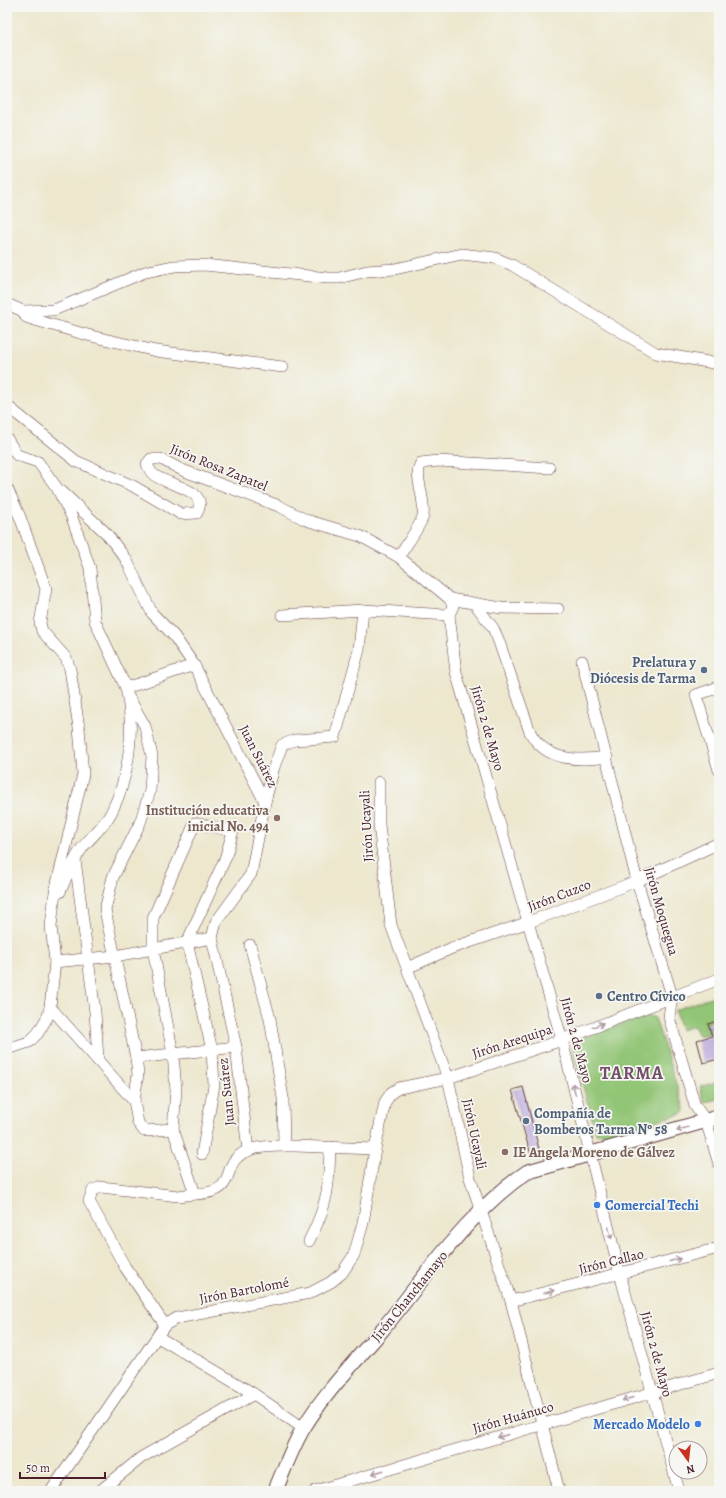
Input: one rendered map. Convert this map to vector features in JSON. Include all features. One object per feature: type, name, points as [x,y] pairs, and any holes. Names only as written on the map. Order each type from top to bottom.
[{"type":"main road","name":"Jirón Chanchamayo","points":[[275,1491],[303,1428],[329,1390],[369,1345],[480,1210],[503,1188],[527,1172],[712,1119]]},
{"type":"street","points":[[7,304],[23,311],[54,310],[145,272],[174,266],[205,265],[339,278],[367,271],[415,265],[452,256],[470,254],[495,258],[512,265],[656,353],[719,364]]},
{"type":"street","points":[[23,311],[26,317],[35,320],[91,336],[156,351],[283,368]]},
{"type":"street","name":"Jirón Rosa Zapatel","points":[[7,406],[76,461],[133,486],[181,514],[197,513],[200,506],[200,501],[196,494],[166,482],[152,474],[147,464],[151,459],[161,459],[182,470],[279,506],[306,520],[360,536],[399,556],[450,599],[501,608],[558,609]]},
{"type":"street","points":[[7,439],[17,455],[38,462],[57,488],[71,515],[90,568],[95,621],[127,692],[145,726],[152,756],[150,791],[140,823],[113,877],[105,910],[136,1058],[138,1074],[134,1101],[138,1123],[144,1131],[173,1129]]},
{"type":"street","points":[[399,556],[422,518],[423,496],[418,475],[420,463],[438,461],[549,468]]},
{"type":"street","points":[[7,488],[20,517],[46,589],[40,623],[42,631],[66,658],[70,669],[79,728],[83,774],[64,848],[53,910],[51,926],[55,962],[48,1016],[38,1033],[29,1042],[7,1049]]},
{"type":"street","name":"Juan Suárez","points":[[57,488],[106,533],[126,559],[152,613],[174,636],[194,665],[265,802],[251,874],[216,922],[212,938],[236,1047],[248,1151]]},
{"type":"street","name":"Jirón 2 de Mayo","points":[[450,599],[452,606],[449,615],[456,672],[562,1040],[620,1274],[679,1491]]},
{"type":"street","points":[[475,604],[493,628],[498,639],[530,732],[535,742],[543,749],[557,755],[581,761],[607,757]]},
{"type":"street","points":[[265,802],[274,767],[282,744],[295,740],[334,738],[359,650],[363,610]]},
{"type":"street","points":[[282,615],[363,610],[449,615]]},
{"type":"street","name":"Jirón Moquegua","points":[[582,661],[637,881],[672,996],[669,1017],[694,1106],[712,1119],[719,1164]]},
{"type":"street","points":[[127,692],[194,665]]},
{"type":"street","points":[[719,687],[696,695],[719,770]]},
{"type":"street","points":[[53,910],[75,860],[81,850],[110,814],[119,794],[128,762],[130,739],[127,692]]},
{"type":"street","name":"Jirón Ucayali","points":[[379,782],[379,826],[391,925],[448,1078],[470,1178],[511,1302],[559,1491]]},
{"type":"street","points":[[195,1194],[173,1129],[176,1090],[173,1054],[153,949],[153,918],[195,823],[233,831],[225,859],[187,942],[212,1050],[214,1085],[202,1154]]},
{"type":"street","name":"Jirón Cuzco","points":[[406,968],[452,948],[529,922],[637,881],[719,843]]},
{"type":"street","points":[[75,860],[95,1012],[98,1059]]},
{"type":"street","points":[[55,962],[115,956],[212,938]]},
{"type":"street","points":[[250,945],[272,1034],[283,1098],[284,1146]]},
{"type":"street","name":"Jirón Arequipa","points":[[388,1096],[400,1088],[448,1078],[562,1040],[719,979]]},
{"type":"street","points":[[50,1007],[134,1101]]},
{"type":"street","points":[[136,1058],[236,1047]]},
{"type":"street","name":"Jirón Bartolomé","points":[[165,1325],[177,1318],[310,1292],[331,1282],[342,1273],[354,1255],[359,1236],[375,1149],[388,1096]]},
{"type":"street","points":[[51,1491],[165,1325],[125,1268],[89,1201],[93,1190],[101,1187],[178,1196],[209,1194],[220,1189],[226,1184],[230,1166],[236,1159],[248,1151],[271,1146],[375,1149]]},
{"type":"street","points":[[309,1241],[320,1220],[328,1191],[330,1147]]},
{"type":"street","name":"Jirón Callao","points":[[511,1302],[719,1248]]},
{"type":"street","points":[[158,1337],[254,1394],[303,1428]]},
{"type":"street","name":"Jirón Huánuco","points":[[321,1490],[719,1372]]},
{"type":"street","points":[[100,1491],[142,1457],[226,1408],[254,1394]]},
{"type":"green space","points":[[719,994],[719,1011],[714,1021],[707,1022],[710,1033],[699,1036],[694,1026],[681,1030],[675,1010]]},
{"type":"green space","points":[[647,1015],[655,1018],[684,1108],[684,1113],[607,1134],[596,1133],[572,1047],[581,1038]]},
{"type":"green space","points":[[719,1081],[719,1099],[704,1102],[700,1087]]},
{"type":"building","points":[[719,1020],[719,1059],[703,1063],[697,1040],[712,1036],[708,1024]]},
{"type":"building","name":"Compañía de Bomberos Tarma Nº 58","points":[[523,1087],[540,1153],[531,1155],[512,1090]]},
{"type":"place","name":"Prelatura y Diócesis de Tarma","points":[[704,670]]},
{"type":"place","name":"Institución educativa inicial No. 494","points":[[277,818]]},
{"type":"place","name":"Centro Cívico","points":[[599,996]]},
{"type":"place","name":"Compañía de Bomberos Tarma Nº 58","points":[[526,1121]]},
{"type":"place","name":"IE Angela Moreno de Gálvez","points":[[505,1152]]},
{"type":"place","name":"Comercial Techi","points":[[597,1205]]},
{"type":"place","name":"Mercado Modelo","points":[[698,1424]]},
{"type":"district","name":"TARMA","points":[[632,1073]]}]
